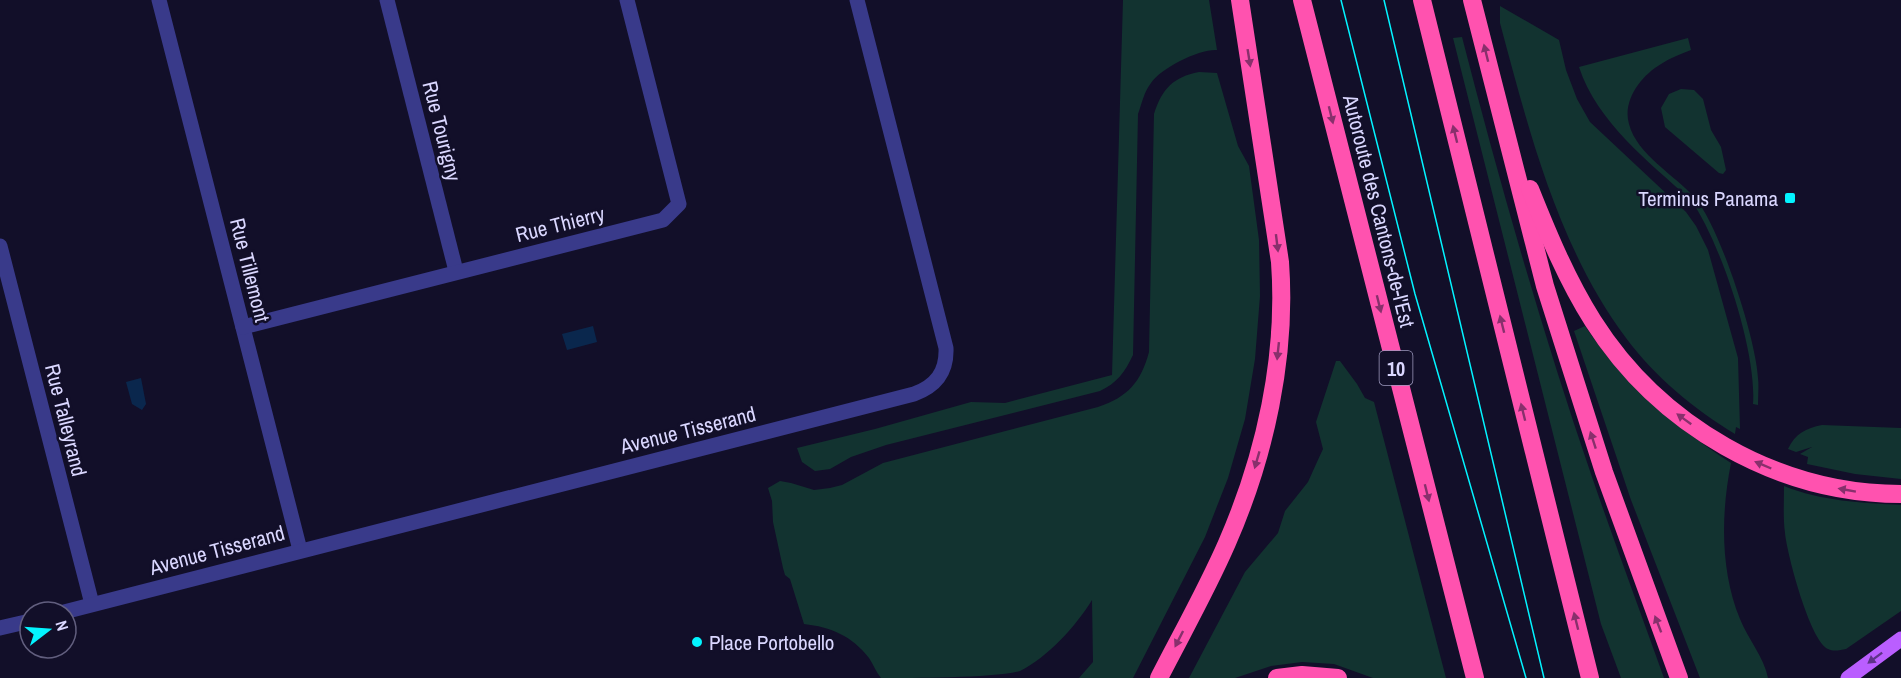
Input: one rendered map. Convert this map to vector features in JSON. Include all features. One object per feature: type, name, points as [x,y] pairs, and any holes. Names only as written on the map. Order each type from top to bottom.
[{"type":"highway","points":[[1159,678],[1218,563],[1244,501],[1263,438],[1276,370],[1281,307],[1280,262],[1240,0]]},
{"type":"highway","name":"Autoroute des Cantons-de-l'Est","points":[[1302,0],[1475,678]]},
{"type":"highway","points":[[1422,0],[1590,678]]},
{"type":"highway","points":[[1472,0],[1545,286],[1563,345],[1622,524],[1679,678]]},
{"type":"highway","points":[[1499,106],[1524,175],[1556,250],[1593,322],[1623,362],[1656,396],[1690,423],[1733,451],[1775,470],[1848,491],[1901,494]]},
{"type":"highway","points":[[1277,678],[1302,675],[1338,678]]},
{"type":"main road","points":[[1848,678],[1901,639]]},
{"type":"street","name":"Rue Tillemont","points":[[159,0],[300,550]]},
{"type":"street","name":"Rue Tourigny","points":[[387,0],[456,271]]},
{"type":"street","name":"Rue Thierry","points":[[243,327],[663,220],[679,204],[627,0]]},
{"type":"street","name":"Avenue Tisserand","points":[[78,608],[914,394],[924,391],[935,383],[945,364],[944,338],[857,0]]},
{"type":"street","name":"Rue Talleyrand","points":[[0,246],[92,604]]},
{"type":"street","points":[[0,628],[18,624]]},
{"type":"green space","points":[[1123,0],[1209,0],[1217,50],[1191,56],[1163,71],[1149,86],[1138,114],[1133,355],[1127,367],[1116,381],[1100,391],[886,445],[851,457],[830,469],[815,471],[802,462],[797,448],[971,402],[1005,403],[1112,375]]},
{"type":"green space","points":[[1500,6],[1559,40],[1566,70],[1577,99],[1590,122],[1686,212],[1696,226],[1708,250],[1738,358],[1740,429],[1736,427],[1735,434],[1690,403],[1662,379],[1637,352],[1602,303],[1582,266],[1548,187],[1522,105],[1500,23]]},
{"type":"green space","points":[[1462,37],[1507,203],[1556,368],[1664,678],[1621,678],[1601,624],[1453,38]]},
{"type":"green space","points":[[1688,38],[1691,50],[1654,69],[1635,89],[1628,106],[1629,124],[1633,135],[1648,155],[1695,198],[1715,233],[1735,284],[1751,338],[1758,378],[1758,405],[1753,404],[1753,382],[1749,356],[1735,299],[1714,243],[1702,219],[1691,200],[1642,156],[1611,123],[1587,87],[1579,67]]},
{"type":"green space","points":[[1199,72],[1217,73],[1238,146],[1249,166],[1259,240],[1260,296],[1255,359],[1245,419],[1228,478],[1205,537],[1133,678],[1079,678],[1093,662],[1092,600],[1060,640],[1041,658],[1020,671],[973,676],[881,678],[869,658],[848,638],[823,627],[804,624],[790,579],[785,575],[783,568],[768,488],[780,481],[814,490],[842,485],[883,463],[1098,407],[1118,398],[1132,387],[1142,372],[1149,352],[1154,114],[1165,91],[1175,81]]},
{"type":"green space","points":[[1681,89],[1694,90],[1703,99],[1711,130],[1721,147],[1726,170],[1723,174],[1665,127],[1661,108],[1669,94]]},
{"type":"green space","points":[[1585,326],[1616,366],[1651,402],[1689,434],[1731,463],[1724,522],[1729,581],[1740,619],[1763,663],[1768,678],[1700,678],[1631,500],[1574,331]]},
{"type":"green space","points":[[1336,361],[1340,361],[1365,398],[1374,402],[1446,678],[1373,678],[1334,664],[1302,662],[1271,666],[1235,678],[1189,678],[1245,572],[1278,533],[1285,511],[1308,482],[1323,449],[1316,422]]},
{"type":"green space","points":[[1822,425],[1901,428],[1901,479],[1855,474],[1807,464],[1808,457],[1800,454],[1812,447],[1796,452],[1788,449],[1802,432]]},
{"type":"green space","points":[[1784,486],[1827,498],[1901,505],[1901,611],[1846,649],[1835,651],[1821,643],[1807,614],[1787,544],[1784,522]]},
{"type":"water","points":[[593,326],[597,342],[567,350],[562,334]]},
{"type":"water","points":[[141,378],[146,404],[142,410],[132,404],[126,382]]},
{"type":"tram line","points":[[1341,0],[1415,294],[1526,678]]},
{"type":"tram line","points":[[1384,0],[1544,678]]},
{"type":"place","name":"Terminus Panama","points":[[1790,198]]},
{"type":"place","name":"Place Portobello","points":[[697,642]]}]
